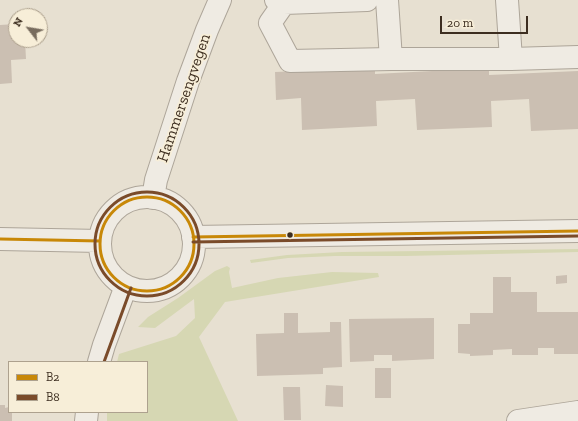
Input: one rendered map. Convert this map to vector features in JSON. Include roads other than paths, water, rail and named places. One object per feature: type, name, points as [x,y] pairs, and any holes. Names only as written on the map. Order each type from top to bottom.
[{"type":"street","name":"Hammersengvegen","points":[[153,198],[156,180],[188,81],[206,30],[220,0]]},
{"type":"street","points":[[367,0],[280,2],[270,23],[290,61],[578,57]]},
{"type":"street","points":[[387,0],[391,59]]},
{"type":"street","points":[[506,0],[511,59]]},
{"type":"street","points":[[140,198],[153,198],[164,201],[175,207],[184,215],[194,238],[193,252],[188,266],[180,277],[168,286],[154,290],[140,291],[126,286],[109,272],[104,263],[100,241],[102,229],[117,208],[128,201],[140,198]]},
{"type":"street","points":[[194,238],[578,231]]},
{"type":"street","points":[[0,239],[100,241]]},
{"type":"street","points":[[99,361],[126,286]]},
{"type":"street","points":[[518,421],[578,412]]}]
